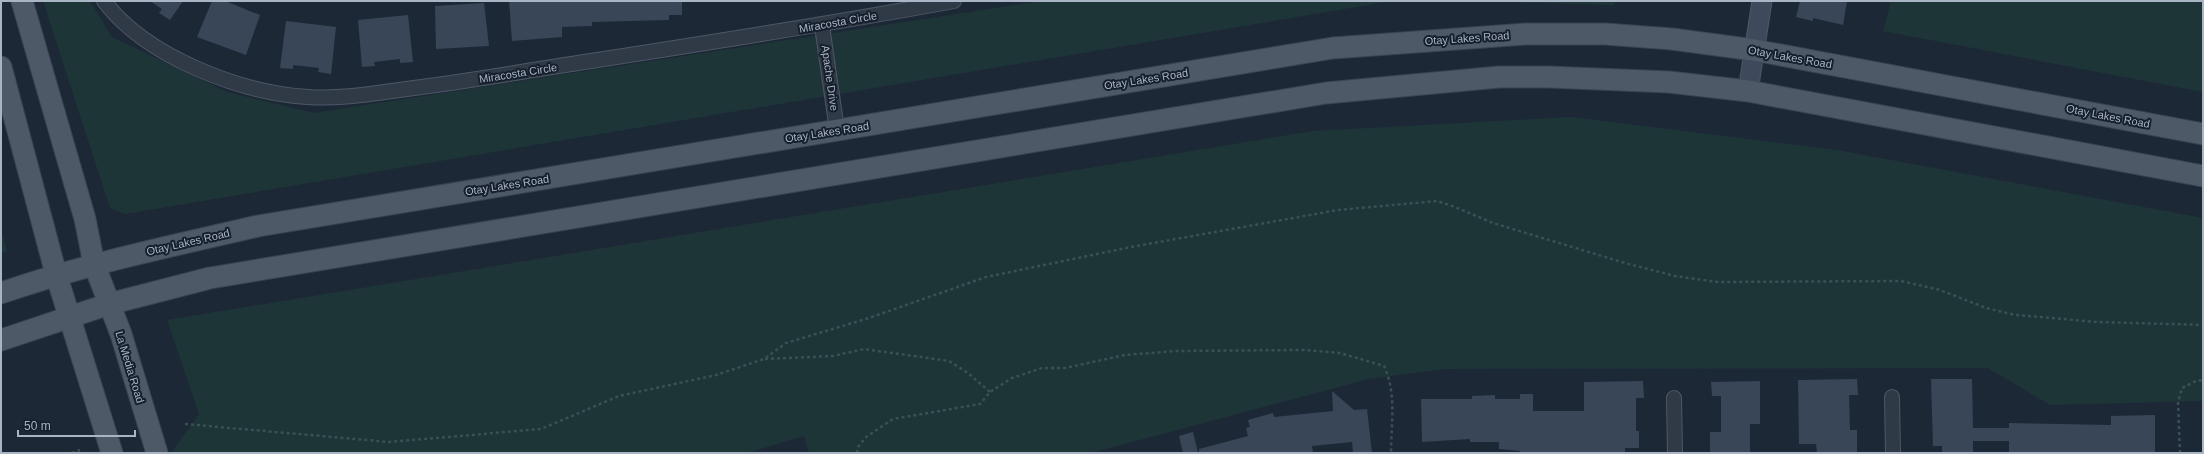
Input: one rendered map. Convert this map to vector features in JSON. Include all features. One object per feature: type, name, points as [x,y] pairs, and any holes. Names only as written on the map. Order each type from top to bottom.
[{"type":"main road","points":[[22,1],[85,219],[94,264],[109,304]]},
{"type":"main road","points":[[1748,91],[1762,1]]},
{"type":"main road","name":"Otay Lakes Road","points":[[1,293],[56,274],[94,264],[258,226],[1333,48],[1526,34],[1605,34],[1672,39],[1754,50],[2203,134]]},
{"type":"main road","points":[[1,67],[56,274],[112,453]]},
{"type":"main road","points":[[1,340],[69,316],[109,304],[210,278],[1326,93],[1499,77],[1549,77],[1669,82],[1748,91],[2203,176]]},
{"type":"main road","points":[[2163,168],[2203,165]]},
{"type":"main road","name":"La Media Road","points":[[109,304],[121,334],[156,453]]},
{"type":"street","name":"Miracosta Circle","points":[[104,1],[130,28],[164,52],[206,71],[243,85],[280,94],[332,99],[422,88],[822,26],[954,1]]},
{"type":"street","name":"Apache Drive","points":[[822,26],[837,130]]},
{"type":"street","points":[[1892,397],[1893,453]]},
{"type":"street","points":[[1674,398],[1675,453]]},
{"type":"path","points":[[764,359],[786,343],[869,318],[986,277],[1131,247],[1338,210],[1437,201],[1507,228],[1625,263],[1675,276],[1716,282],[1901,281],[1940,290],[1986,308],[2015,315],[2098,322],[2203,325]]},
{"type":"path","points":[[185,424],[389,442],[540,429],[619,396],[716,374],[764,359],[833,356],[864,349],[949,361],[968,373],[990,392]]},
{"type":"path","points":[[857,453],[858,447],[866,437],[893,419],[980,404],[990,392],[1012,378],[1042,368],[1066,368],[1125,355],[1184,351],[1303,350],[1340,353],[1384,366],[1390,379],[1393,399],[1391,453]]},
{"type":"path","points":[[2180,453],[2178,402],[2182,388],[2196,381],[2203,380]]},
{"type":"path","points":[[72,453],[80,450]]},
{"type":"green space","points":[[43,1],[90,1],[112,37],[227,92],[314,113],[1041,1],[1392,1],[125,214],[110,208]]},
{"type":"green space","points":[[1467,1],[1615,1],[1614,5]]},
{"type":"green space","points":[[1891,1],[2203,1],[2203,92],[1883,31]]},
{"type":"green space","points":[[1571,117],[1837,150],[2203,218],[2203,401],[2050,405],[1988,368],[1445,369],[1369,379],[1091,453],[809,453],[804,436],[747,453],[171,453],[199,414],[167,320],[1313,131]]},
{"type":"green space","points":[[1,229],[7,251],[1,254]]},
{"type":"building","points":[[150,1],[183,1],[170,20],[159,13],[162,9]]},
{"type":"building","points":[[212,1],[225,1],[260,15],[246,55],[197,37]]},
{"type":"building","points":[[509,1],[682,1],[682,15],[669,15],[669,20],[592,22],[592,26],[562,27],[562,37],[512,41]]},
{"type":"building","points":[[1800,1],[1847,1],[1843,25],[1813,18],[1813,21],[1796,17]]},
{"type":"building","points":[[484,3],[489,46],[436,49],[435,6]]},
{"type":"building","points":[[408,15],[413,62],[400,63],[400,59],[374,62],[375,66],[362,67],[358,20]]},
{"type":"building","points":[[286,21],[336,27],[331,74],[318,72],[319,68],[293,65],[293,69],[280,68]]},
{"type":"building","points":[[1857,379],[1858,395],[1849,395],[1850,430],[1857,430],[1857,453],[1817,453],[1816,444],[1799,444],[1798,380]]},
{"type":"building","points":[[1931,379],[1972,379],[1973,428],[2009,428],[2009,423],[2111,425],[2111,416],[2155,415],[2155,453],[2009,453],[2009,441],[1973,441],[1973,453],[1942,453],[1942,446],[1933,446]]},
{"type":"building","points":[[1643,381],[1644,398],[1636,398],[1636,431],[1639,431],[1639,448],[1625,448],[1625,453],[1520,453],[1520,451],[1499,449],[1499,442],[1470,442],[1470,439],[1422,442],[1421,399],[1472,399],[1472,396],[1495,395],[1495,399],[1520,399],[1520,394],[1533,394],[1533,411],[1584,411],[1584,382]]},
{"type":"building","points":[[1760,381],[1760,424],[1750,424],[1750,453],[1710,453],[1710,432],[1721,432],[1721,396],[1712,396],[1711,382]]},
{"type":"building","points":[[1332,391],[1354,410],[1367,409],[1372,453],[1353,453],[1352,442],[1312,446],[1313,453],[1199,453],[1199,449],[1248,436],[1246,428],[1250,427],[1248,420],[1273,413],[1274,417],[1333,411]]},
{"type":"building","points":[[1193,432],[1198,453],[1183,453],[1179,436]]}]
